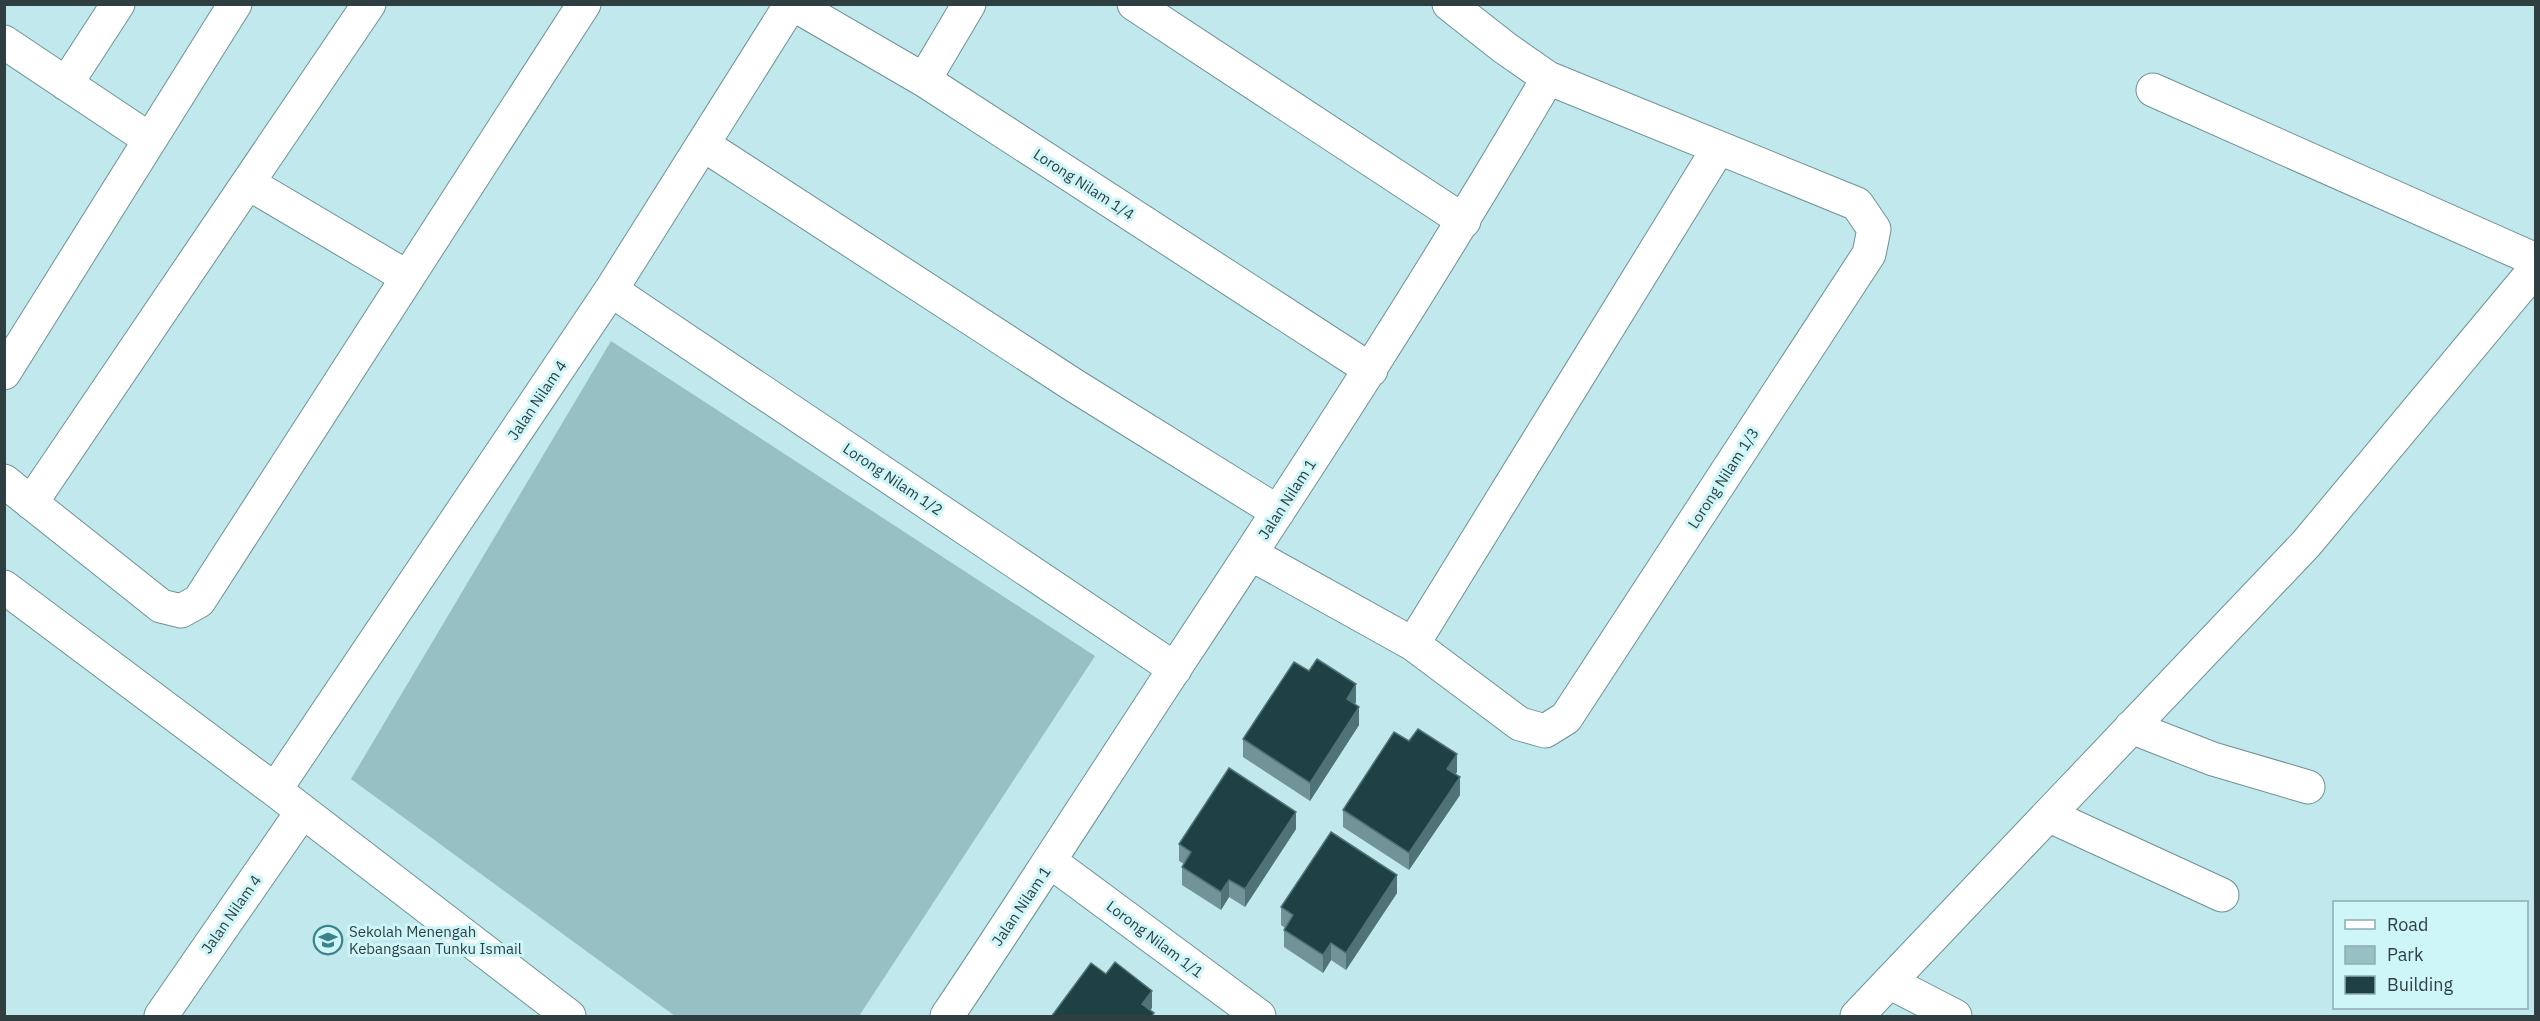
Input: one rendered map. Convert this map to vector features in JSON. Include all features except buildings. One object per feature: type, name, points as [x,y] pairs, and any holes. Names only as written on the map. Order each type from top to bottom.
[{"type":"street","points":[[66,84],[118,4]]},
{"type":"street","points":[[4,373],[13,337],[149,139],[235,4]]},
{"type":"street","points":[[31,503],[369,4]]},
{"type":"street","points":[[4,481],[160,606],[181,611],[199,601],[584,4]]},
{"type":"street","name":"Lorong Nilam 1/4","points":[[792,4],[924,80],[1371,370]]},
{"type":"street","name":"Jalan Nilam 4","points":[[275,790],[611,290],[792,4]]},
{"type":"street","points":[[924,80],[969,4]]},
{"type":"street","points":[[1134,4],[1464,221]]},
{"type":"street","points":[[1449,4],[1548,78]]},
{"type":"street","points":[[4,42],[149,139]]},
{"type":"street","name":"Jalan Nilam 1","points":[[946,1017],[1051,862],[1371,370],[1464,221],[1548,78]]},
{"type":"street","name":"Lorong Nilam 1/3","points":[[1251,554],[1413,644],[1520,724],[1545,731],[1566,718],[1869,254],[1874,229],[1857,204],[1548,78]]},
{"type":"street","points":[[2153,90],[2535,260]]},
{"type":"street","points":[[704,145],[1075,386],[1278,512]]},
{"type":"street","points":[[1413,644],[1718,149]]},
{"type":"street","points":[[248,183],[407,277]]},
{"type":"street","points":[[1857,1017],[2306,544],[2535,267]]},
{"type":"street","name":"Lorong Nilam 1/2","points":[[611,290],[1175,669]]},
{"type":"street","points":[[4,587],[275,790],[569,1017]]},
{"type":"street","points":[[2131,727],[2213,759],[2308,787]]},
{"type":"street","name":"Jalan Nilam 4","points":[[161,1017],[302,812]]},
{"type":"street","points":[[2048,816],[2222,895]]},
{"type":"street","name":"Lorong Nilam 1/1","points":[[1051,862],[1259,1017]]},
{"type":"street","points":[[1889,982],[1954,1017]]},
{"type":"green space","points":[[611,341],[1095,656],[859,1016],[675,1016],[351,779]]},
{"type":"place","name":"Sekolah Menengah Kebangsaan Tunku Ismail","points":[[328,940]]}]
